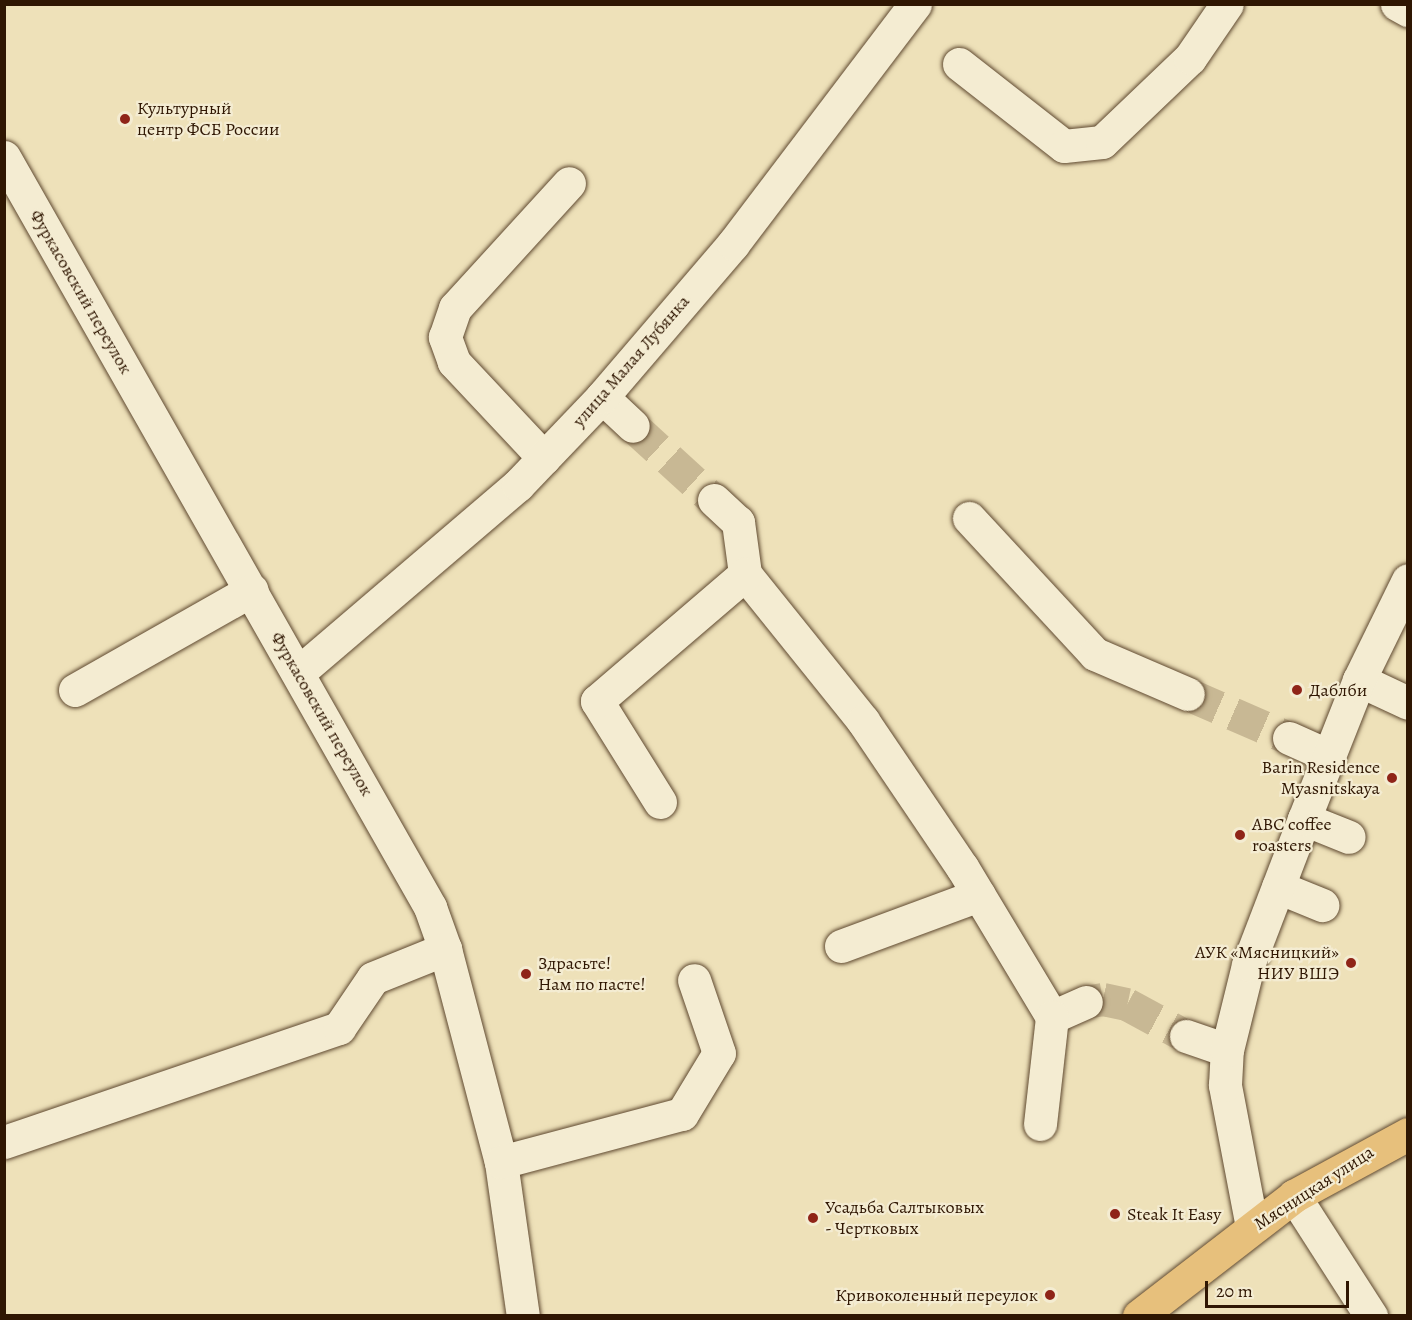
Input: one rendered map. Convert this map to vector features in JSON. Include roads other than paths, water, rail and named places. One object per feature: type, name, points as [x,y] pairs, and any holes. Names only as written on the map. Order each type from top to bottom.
[{"type":"main road","name":"Мясницкая улица","points":[[1139,1316],[1294,1196],[1407,1134]]},
{"type":"street","name":"улица Малая Лубянка","points":[[299,672],[518,485],[602,398],[733,243],[915,4]]},
{"type":"street","points":[[959,64],[1064,146],[1102,142],[1190,58],[1227,4]]},
{"type":"street","points":[[1397,4],[1407,10]]},
{"type":"street","name":"Фуркасовский переулок","points":[[4,157],[416,877],[446,949],[501,1162],[523,1316]]},
{"type":"street","points":[[544,458],[454,362],[445,337],[455,308],[569,183]]},
{"type":"street","points":[[602,398],[633,426]]},
{"type":"street","points":[[714,500],[738,522],[745,574],[863,721],[979,896],[1052,1017],[1040,1124]]},
{"type":"street","points":[[969,518],[1095,654],[1188,694]]},
{"type":"street","points":[[660,802],[597,701],[745,574]]},
{"type":"street","points":[[1252,1227],[1225,1085],[1227,1050],[1248,965],[1359,680],[1407,580]]},
{"type":"street","points":[[75,690],[252,590]]},
{"type":"street","points":[[1359,680],[1407,702]]},
{"type":"street","points":[[1289,738],[1329,756]]},
{"type":"street","points":[[1304,819],[1349,837]]},
{"type":"street","points":[[1278,887],[1322,904]]},
{"type":"street","points":[[841,946],[979,896]]},
{"type":"street","points":[[4,1142],[339,1028],[373,978],[446,949]]},
{"type":"street","points":[[501,1162],[682,1114],[719,1053],[694,980]]},
{"type":"street","points":[[1052,1017],[1086,1002]]},
{"type":"street","points":[[1186,1036],[1227,1050]]},
{"type":"street","points":[[1294,1196],[1371,1316]]},
{"type":"tunnel","points":[[633,426],[714,500]]},
{"type":"tunnel","points":[[1188,694],[1289,738]]},
{"type":"tunnel","points":[[1086,1002],[1103,999],[1127,1004],[1186,1036]]},
{"type":"place","name":"Культурный центр ФСБ России","points":[[125,119]]},
{"type":"place","name":"Даблби","points":[[1297,690]]},
{"type":"place","name":"Barin Residence Myasnitskaya","points":[[1392,778]]},
{"type":"place","name":"ABC coffee roasters","points":[[1240,835]]},
{"type":"place","name":"АУК «Мясницкий» НИУ ВШЭ","points":[[1351,963]]},
{"type":"place","name":"Здрасьте! Нам по пасте!","points":[[526,974]]},
{"type":"place","name":"Steak It Easy","points":[[1115,1214]]},
{"type":"place","name":"Усадьба Салтыковых - Чертковых","points":[[813,1218]]},
{"type":"place","name":"Кривоколенный переулок","points":[[1050,1295]]}]
